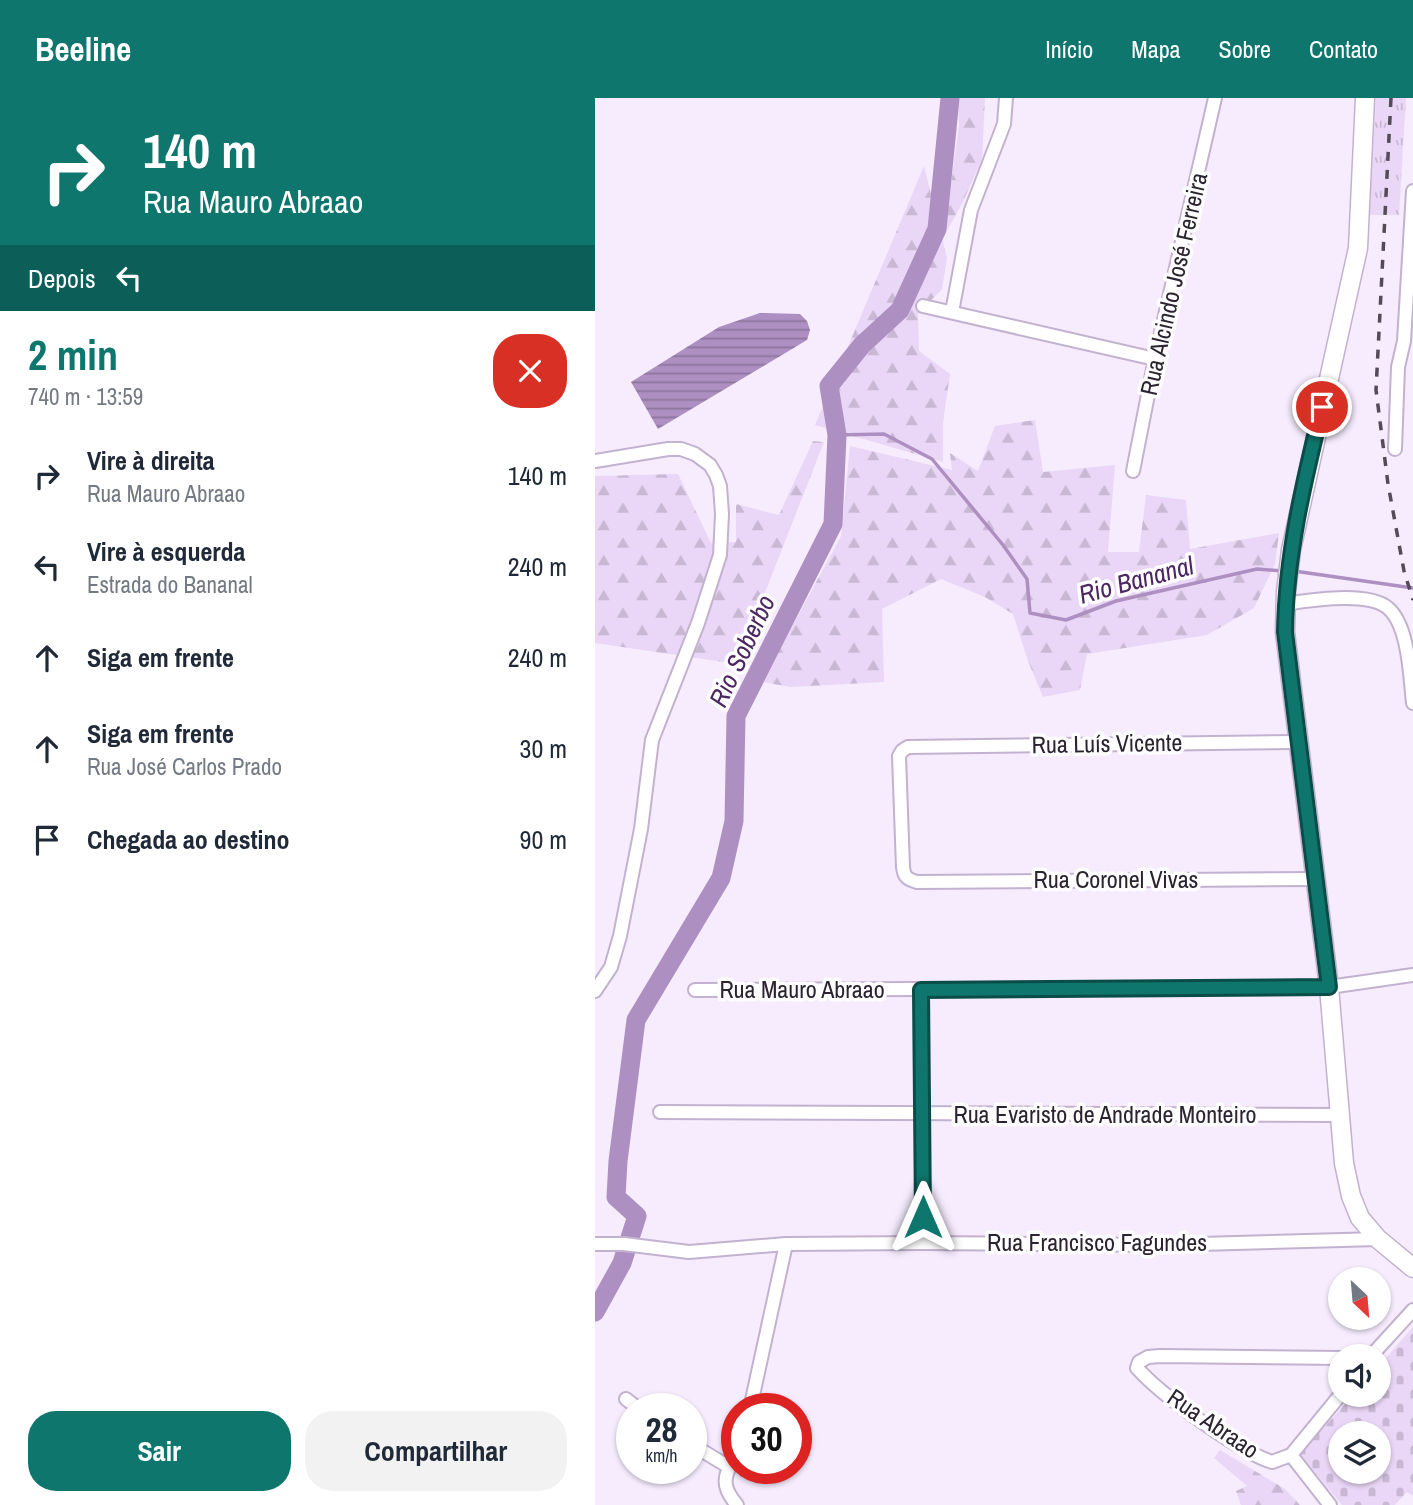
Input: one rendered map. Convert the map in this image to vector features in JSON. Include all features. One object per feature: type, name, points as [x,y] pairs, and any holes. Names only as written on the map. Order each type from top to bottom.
[{"type":"main road","points":[[1365,98],[1358,248],[1291,550],[1286,598],[1288,666],[1329,987],[1344,1163],[1351,1196],[1360,1218],[1378,1239],[1413,1268]]},
{"type":"street","points":[[952,312],[971,210],[1004,124],[1006,98]]},
{"type":"street","name":"Rua Alcindo José Ferreira","points":[[1133,471],[1155,359],[1216,98]]},
{"type":"street","points":[[1395,449],[1398,367],[1404,341],[1413,191]]},
{"type":"street","points":[[923,306],[1155,359]]},
{"type":"street","points":[[595,461],[668,449],[695,453],[710,465],[716,475],[720,486],[722,514],[720,555],[698,623],[652,740],[641,829],[617,946],[611,967],[595,991]]},
{"type":"street","points":[[1286,598],[1357,600],[1375,602],[1388,608],[1400,627],[1413,703]]},
{"type":"street","name":"Rua Luís Vicente","points":[[917,882],[909,880],[903,867],[899,757],[908,747],[1299,743]]},
{"type":"street","name":"Rua Coronel Vivas","points":[[917,882],[1316,879]]},
{"type":"street","name":"Rua Mauro Abraao","points":[[695,990],[1329,987],[1413,975]]},
{"type":"street","points":[[921,990],[923,1242]]},
{"type":"street","name":"Rua Evaristo de Andrade Monteiro","points":[[660,1112],[1339,1115]]},
{"type":"street","name":"Rua Francisco Fagundes","points":[[595,1244],[624,1244],[689,1252],[786,1244],[923,1242],[1164,1245],[1378,1239]]},
{"type":"street","points":[[753,1393],[786,1244]]},
{"type":"street","points":[[1382,1344],[1413,1310]]},
{"type":"street","name":"Rua Abraao","points":[[1328,1358],[1160,1356],[1139,1362],[1137,1368],[1182,1406],[1248,1452],[1272,1462],[1291,1455],[1330,1407]]},
{"type":"street","points":[[1291,1455],[1330,1505]]},
{"type":"street","points":[[724,1484],[725,1490],[737,1505]]},
{"type":"green space","points":[[958,98],[985,98],[982,159],[944,236],[959,125]]},
{"type":"green space","points":[[1376,98],[1406,98],[1399,215],[1369,215]]},
{"type":"green space","points":[[924,166],[947,258],[942,289],[918,314],[919,351],[950,374],[943,423],[943,462],[815,425]]},
{"type":"green space","points":[[1035,420],[1043,472],[1115,465],[1108,552],[1139,552],[1146,495],[1186,500],[1190,549],[1279,533],[1275,564],[1254,608],[1207,635],[1087,654],[1080,690],[1043,697],[1013,614],[985,597],[941,579],[882,609],[884,682],[791,687],[762,682],[841,536],[850,446],[952,470],[950,453],[978,471],[995,426]]},
{"type":"green space","points":[[813,441],[824,442],[737,664],[595,643],[595,476],[678,474],[711,543],[736,542],[736,504],[779,515]]},
{"type":"green space","points":[[1413,1327],[1413,1496],[1407,1492],[1395,1505],[1342,1505],[1300,1454],[1328,1423],[1328,1484],[1391,1484],[1391,1421],[1330,1421],[1342,1407],[1391,1407],[1391,1352]]},
{"type":"green space","points":[[1220,1450],[1285,1489],[1300,1505],[1241,1505],[1236,1491],[1247,1486],[1214,1458]]},
{"type":"shaded area","points":[[760,313],[800,314],[807,321],[810,330],[807,340],[658,429],[631,382],[719,327]]},
{"type":"waterway","name":"Rio Soberbo","points":[[595,1312],[622,1263],[637,1216],[616,1197],[636,1020],[721,878],[734,821],[736,716],[833,524],[837,435],[829,386],[862,345],[900,310],[937,229],[950,98]]},
{"type":"waterway","name":"Rio Bananal","points":[[837,435],[884,434],[932,459],[1003,545],[1027,579],[1030,613],[1066,620],[1116,601],[1257,569],[1283,571]]},
{"type":"waterway","name":"Rio Bananal","points":[[1294,571],[1413,588]]},
{"type":"railway","points":[[1391,98],[1376,390],[1388,484],[1404,571],[1413,600]]},
{"type":"route","points":[[923,1217],[921,990],[1329,987],[1285,632],[1291,550],[1322,407]]}]
